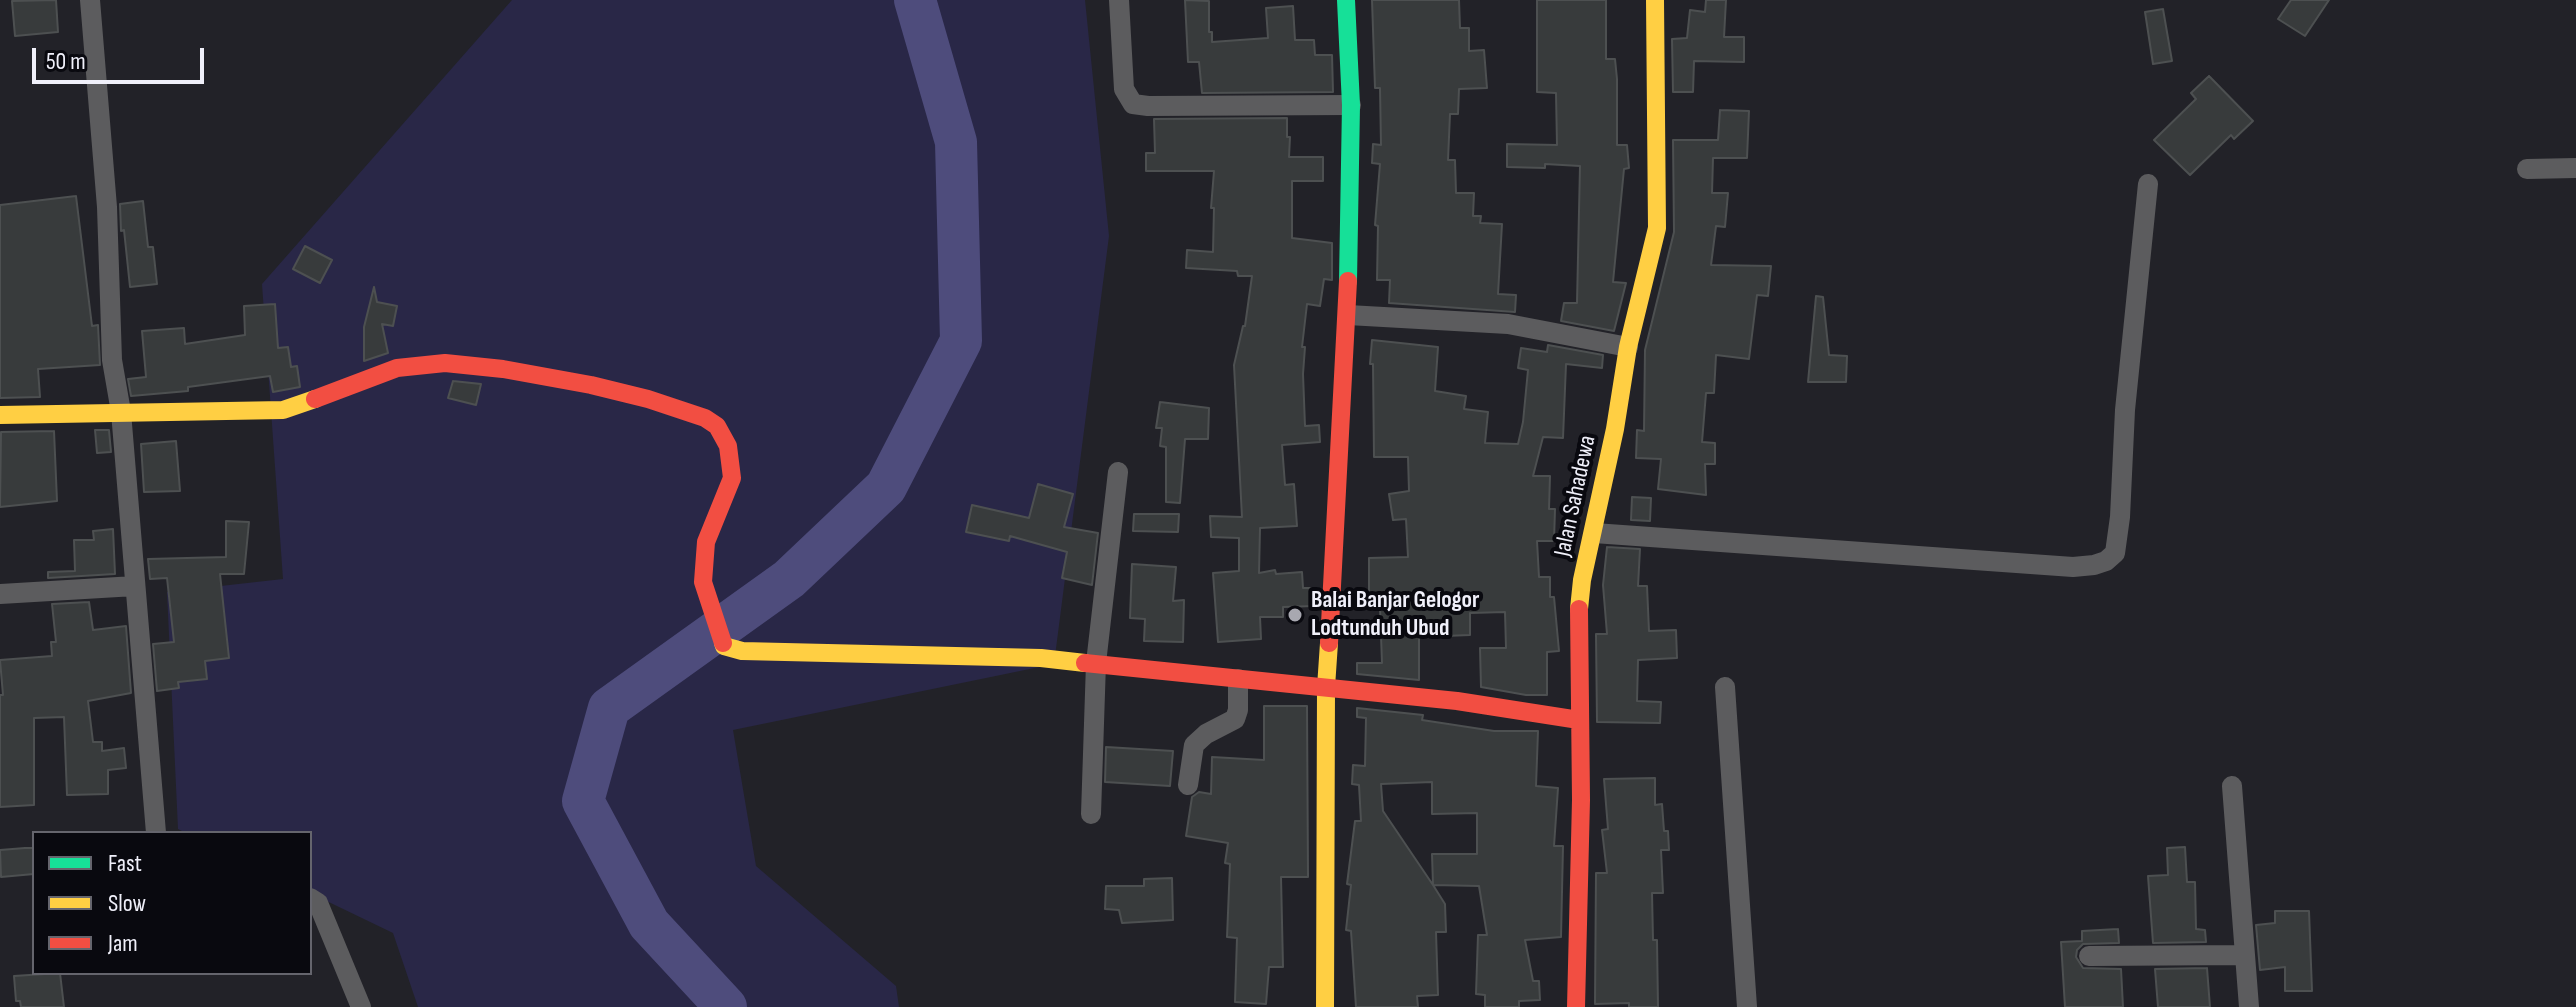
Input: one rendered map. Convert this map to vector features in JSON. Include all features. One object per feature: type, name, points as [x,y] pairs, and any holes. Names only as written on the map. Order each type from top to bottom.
[{"type":"street","points":[[90,0],[107,207],[112,360],[121,412],[156,831]]},
{"type":"street","points":[[1119,0],[1124,89],[1133,104],[1351,105]]},
{"type":"street","points":[[1325,1007],[1326,687],[1348,315],[1351,105],[1346,0]]},
{"type":"street","name":"Jalan Sahadewa","points":[[1576,1007],[1581,800],[1579,610],[1582,580],[1615,429],[1628,347],[1657,228],[1655,0]]},
{"type":"street","points":[[2527,169],[2576,168]]},
{"type":"street","points":[[1594,533],[2073,567],[2106,561],[2115,553],[2120,517],[2125,410],[2148,184]]},
{"type":"street","points":[[1348,315],[1508,324],[1628,347]]},
{"type":"street","points":[[0,415],[283,410],[397,368],[445,363],[503,369],[591,385],[648,399],[705,418],[717,426],[728,446],[732,478],[706,542],[703,582],[724,646],[742,651],[1041,658],[1457,701],[1579,720]]},
{"type":"street","points":[[1091,814],[1096,663],[1118,472]]},
{"type":"street","points":[[0,594],[135,586]]},
{"type":"street","points":[[1188,785],[1194,745],[1206,734],[1235,719],[1238,679]]},
{"type":"street","points":[[1725,687],[1747,1007]]},
{"type":"street","points":[[2232,786],[2249,1007]]},
{"type":"street","points":[[312,899],[318,903],[361,1007]]},
{"type":"street","points":[[2089,956],[2243,955]]},
{"type":"shaded area","points":[[512,0],[1085,0],[1109,236],[1054,664],[733,730],[756,866],[896,986],[899,1007],[418,1007],[393,933],[312,894],[312,831],[178,829],[167,592],[283,579],[262,284]]},
{"type":"building","points":[[56,0],[58,32],[15,36],[12,1]]},
{"type":"building","points":[[1185,0],[1209,1],[1212,42],[1268,38],[1266,8],[1293,6],[1295,40],[1314,40],[1315,55],[1332,55],[1333,92],[1202,93],[1199,62],[1188,62]]},
{"type":"building","points":[[1372,0],[1459,0],[1460,28],[1469,28],[1469,51],[1484,50],[1487,88],[1459,89],[1458,114],[1450,114],[1448,160],[1455,160],[1456,193],[1474,193],[1473,216],[1481,216],[1480,223],[1502,224],[1498,294],[1516,295],[1515,312],[1389,303],[1390,280],[1377,280],[1378,226],[1375,225],[1380,164],[1372,163],[1373,144],[1381,145],[1380,88],[1375,88]]},
{"type":"building","points":[[1537,0],[1606,0],[1606,59],[1615,59],[1617,79],[1617,145],[1627,145],[1629,168],[1624,169],[1613,282],[1626,283],[1614,331],[1561,321],[1564,303],[1577,303],[1580,166],[1545,164],[1545,168],[1507,167],[1507,144],[1557,145],[1556,93],[1537,92]]},
{"type":"building","points":[[1706,0],[1726,0],[1724,37],[1744,37],[1744,62],[1694,61],[1693,92],[1673,92],[1672,39],[1687,38],[1690,10],[1705,12]]},
{"type":"building","points":[[2291,0],[2329,0],[2305,36],[2278,19]]},
{"type":"building","points":[[2163,9],[2172,61],[2153,64],[2145,12]]},
{"type":"building","points":[[2209,76],[2253,121],[2234,139],[2231,135],[2190,175],[2154,140],[2196,99],[2191,93]]},
{"type":"building","points":[[1720,110],[1749,111],[1747,158],[1713,158],[1712,193],[1728,193],[1725,227],[1716,226],[1711,265],[1771,266],[1768,296],[1757,295],[1749,359],[1716,355],[1714,393],[1706,393],[1702,442],[1715,443],[1715,464],[1705,464],[1706,495],[1658,489],[1661,459],[1636,458],[1637,430],[1644,431],[1645,350],[1674,232],[1673,140],[1718,140]]},
{"type":"building","points":[[1287,118],[1289,157],[1323,157],[1323,181],[1292,181],[1292,238],[1332,243],[1332,280],[1324,279],[1320,306],[1307,304],[1302,347],[1305,347],[1305,426],[1319,425],[1320,442],[1282,445],[1285,485],[1294,484],[1297,526],[1260,528],[1259,573],[1275,570],[1276,574],[1302,572],[1303,588],[1314,588],[1314,606],[1283,607],[1283,617],[1260,617],[1261,639],[1218,642],[1213,573],[1239,571],[1239,538],[1211,537],[1210,516],[1242,517],[1234,365],[1245,326],[1252,276],[1238,276],[1237,271],[1186,268],[1187,250],[1213,252],[1214,208],[1211,208],[1214,171],[1146,171],[1146,153],[1155,153],[1154,119]]},
{"type":"building","points":[[76,196],[92,326],[98,325],[100,365],[38,369],[40,397],[0,398],[0,205]]},
{"type":"building","points":[[143,201],[148,247],[153,247],[157,284],[130,287],[120,204]]},
{"type":"building","points":[[305,246],[332,260],[320,283],[293,269]]},
{"type":"building","points":[[374,287],[377,302],[397,306],[393,326],[382,324],[388,353],[364,361],[364,327]]},
{"type":"building","points":[[1816,296],[1823,297],[1829,355],[1847,356],[1846,382],[1808,382]]},
{"type":"building","points":[[275,304],[278,348],[288,347],[291,367],[297,366],[300,387],[273,392],[270,376],[188,387],[188,391],[131,396],[128,379],[146,377],[142,331],[184,328],[185,344],[245,335],[244,306]]},
{"type":"building","points":[[1372,340],[1438,347],[1435,391],[1466,396],[1464,409],[1488,412],[1485,443],[1518,444],[1528,370],[1518,368],[1521,348],[1547,352],[1548,345],[1603,355],[1602,368],[1566,364],[1563,438],[1543,437],[1533,476],[1550,476],[1549,509],[1555,509],[1554,541],[1537,541],[1539,577],[1550,577],[1550,597],[1554,597],[1559,651],[1547,652],[1547,695],[1526,695],[1481,687],[1480,648],[1506,648],[1505,612],[1470,613],[1470,635],[1419,637],[1419,680],[1357,674],[1357,663],[1382,663],[1380,608],[1369,608],[1369,558],[1408,557],[1406,519],[1393,520],[1389,494],[1409,491],[1408,457],[1374,457],[1373,364],[1370,364]]},
{"type":"building","points":[[453,381],[481,384],[476,405],[448,398]]},
{"type":"building","points":[[1160,402],[1209,408],[1208,439],[1185,439],[1180,503],[1166,502],[1166,447],[1160,446],[1162,428],[1156,428]]},
{"type":"building","points":[[95,430],[109,430],[111,452],[97,453]]},
{"type":"building","points":[[54,431],[57,501],[0,507],[1,432]]},
{"type":"building","points":[[176,441],[180,491],[144,492],[141,444]]},
{"type":"building","points":[[1038,484],[1073,494],[1064,527],[1098,533],[1092,585],[1062,578],[1067,552],[1010,536],[1009,541],[966,532],[972,505],[1029,518]]},
{"type":"building","points":[[1632,497],[1651,498],[1650,521],[1631,520]]},
{"type":"building","points":[[1134,514],[1179,514],[1178,532],[1133,531]]},
{"type":"building","points":[[226,521],[249,522],[244,574],[220,574],[229,658],[205,661],[207,679],[178,682],[179,688],[157,691],[153,644],[174,642],[167,578],[150,579],[148,559],[226,557]]},
{"type":"building","points":[[113,529],[115,574],[48,578],[48,572],[75,571],[74,540],[94,540],[93,531]]},
{"type":"building","points":[[1607,547],[1640,549],[1638,586],[1647,586],[1649,631],[1676,630],[1677,658],[1638,660],[1637,701],[1661,702],[1660,723],[1597,722],[1596,634],[1607,634],[1603,585]]},
{"type":"building","points":[[1132,564],[1176,567],[1173,601],[1184,600],[1183,642],[1144,641],[1145,619],[1130,618]]},
{"type":"building","points":[[89,602],[93,630],[126,626],[131,693],[88,701],[93,742],[102,742],[102,751],[124,748],[126,768],[108,770],[108,794],[67,795],[64,717],[34,718],[34,805],[0,807],[0,695],[3,695],[0,660],[52,656],[51,642],[56,642],[52,604]]},
{"type":"building","points":[[1264,706],[1307,706],[1308,877],[1281,877],[1283,967],[1269,967],[1266,1004],[1235,1002],[1237,938],[1227,937],[1230,864],[1225,863],[1228,843],[1186,836],[1192,797],[1199,792],[1211,794],[1212,757],[1264,760]]},
{"type":"building","points":[[1357,708],[1423,715],[1422,720],[1494,731],[1538,731],[1536,786],[1558,788],[1554,846],[1563,846],[1561,937],[1525,940],[1533,981],[1539,981],[1540,1000],[1519,1001],[1519,1007],[1485,1007],[1485,995],[1476,994],[1478,935],[1487,935],[1479,886],[1433,885],[1445,904],[1446,932],[1436,932],[1438,995],[1417,996],[1418,1007],[1356,1007],[1351,931],[1346,930],[1351,885],[1347,884],[1355,821],[1361,821],[1359,785],[1352,784],[1353,765],[1365,766],[1366,718],[1357,717]],"holes":[[[1432,782],[1432,814],[1477,813],[1477,854],[1432,854],[1433,885],[1383,811],[1381,784]]]},
{"type":"building","points":[[1106,747],[1173,751],[1170,786],[1105,782]]},
{"type":"building","points":[[1655,778],[1655,805],[1662,804],[1669,850],[1661,850],[1663,893],[1652,893],[1653,940],[1657,940],[1658,1007],[1629,1007],[1629,1003],[1595,1004],[1596,873],[1607,873],[1602,830],[1608,829],[1604,779]]},
{"type":"building","points":[[2185,847],[2187,882],[2195,882],[2196,929],[2205,930],[2206,942],[2153,943],[2148,876],[2168,875],[2167,848]]},
{"type":"building","points":[[32,848],[32,874],[1,877],[0,850]]},
{"type":"building","points":[[1172,878],[1173,920],[1122,923],[1119,910],[1105,909],[1106,886],[1144,886],[1144,879]]},
{"type":"building","points":[[2275,911],[2309,911],[2312,991],[2285,991],[2285,967],[2260,970],[2256,925],[2275,923]]},
{"type":"building","points":[[2118,929],[2119,943],[2083,944],[2077,950],[2076,957],[2083,968],[2121,969],[2123,1007],[2065,1007],[2061,942],[2082,941],[2082,931]]},
{"type":"building","points":[[2207,968],[2210,1007],[2158,1007],[2155,969]]},
{"type":"building","points":[[60,975],[64,1007],[21,1007],[20,1001],[16,1001],[14,976]]},
{"type":"waterway","points":[[726,1007],[649,924],[583,801],[609,708],[789,579],[886,487],[961,341],[956,142],[915,0]]},
{"type":"traffic: fast","points":[[1346,0],[1351,105],[1348,281]]},
{"type":"traffic: slow","points":[[1579,609],[1628,347],[1657,228],[1655,0]]},
{"type":"traffic: slow","points":[[0,415],[283,410],[315,399]]},
{"type":"traffic: slow","points":[[723,643],[742,651],[1041,658],[1085,663]]},
{"type":"traffic: slow","points":[[1325,1007],[1326,687],[1329,643]]},
{"type":"traffic: jam","points":[[1329,643],[1348,281]]},
{"type":"traffic: jam","points":[[315,399],[397,368],[445,363],[503,369],[591,385],[648,399],[705,418],[717,426],[728,446],[732,478],[706,542],[703,582],[723,643]]},
{"type":"traffic: jam","points":[[1576,1007],[1581,800],[1579,609]]},
{"type":"traffic: jam","points":[[1085,663],[1457,701],[1579,720]]},
{"type":"place","name":"Balai Banjar Gelogor Lodtunduh Ubud","points":[[1295,615]]}]
